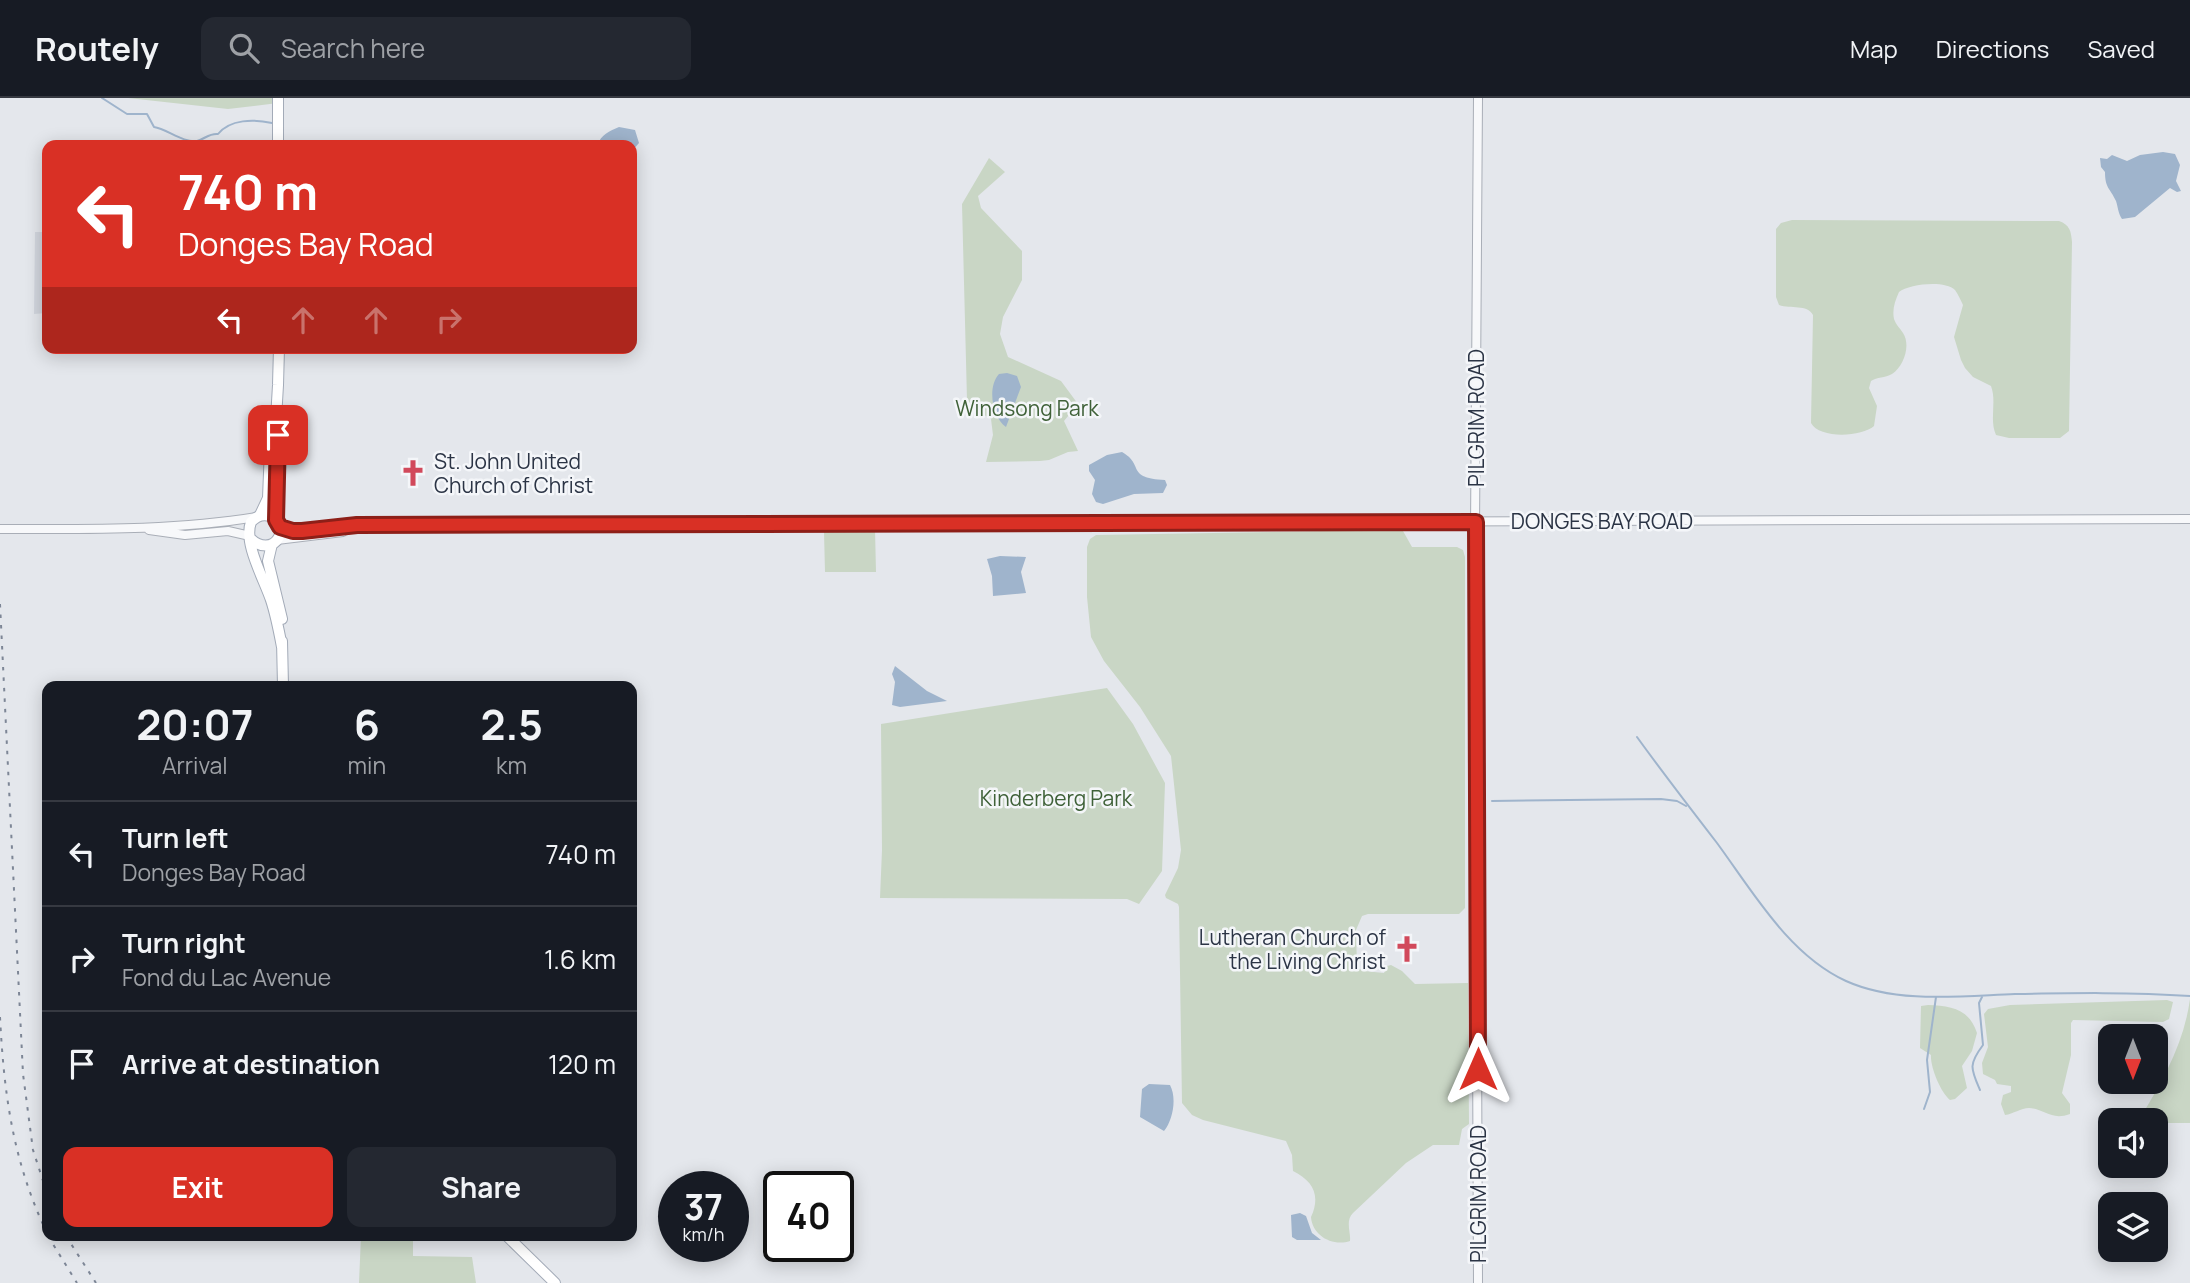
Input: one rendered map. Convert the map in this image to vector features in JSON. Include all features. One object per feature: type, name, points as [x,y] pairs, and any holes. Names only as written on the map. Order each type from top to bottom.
[{"type":"main road","points":[[278,98],[278,140]]},
{"type":"main road","points":[[279,354],[276,419],[278,523],[268,561],[282,618],[283,681]]},
{"type":"main road","points":[[276,419],[270,447],[267,504],[250,525],[256,562],[274,612],[282,647]]},
{"type":"main road","points":[[258,516],[267,515],[278,523]]},
{"type":"main road","points":[[251,537],[262,546],[274,542]]},
{"type":"main road","points":[[512,1241],[555,1283]]},
{"type":"street","name":"PILGRIM ROAD","points":[[1478,98],[1478,1283]]},
{"type":"street","points":[[0,529],[143,528],[214,524],[258,516]]},
{"type":"street","name":"DONGES BAY ROAD","points":[[278,523],[293,531],[357,525],[2190,519]]},
{"type":"street","name":"DONGES BAY ROAD","points":[[274,542],[384,526]]},
{"type":"street","points":[[143,528],[185,535],[228,531],[251,537]]},
{"type":"shaded area","points":[[35,232],[42,232],[42,313],[34,314]]},
{"type":"green space","points":[[128,98],[278,98],[278,103],[228,109]]},
{"type":"green space","name":"Windsong Park","points":[[989,158],[1005,172],[978,196],[981,208],[1022,251],[1022,280],[1003,317],[1000,334],[1008,357],[1061,381],[1078,404],[1064,421],[1078,451],[1049,460],[986,462],[993,435],[991,419],[976,410],[967,400],[962,204]]},
{"type":"green space","points":[[1792,220],[2059,221],[2066,224],[2072,242],[2069,431],[2060,438],[2009,438],[1996,435],[1991,386],[1973,377],[1965,368],[1954,337],[1963,305],[1955,290],[1936,284],[1911,287],[1899,292],[1893,315],[1905,338],[1906,349],[1903,361],[1896,370],[1871,381],[1869,388],[1877,406],[1874,426],[1868,430],[1841,435],[1816,428],[1811,423],[1813,315],[1807,309],[1779,305],[1776,297],[1776,229],[1781,223]]},
{"type":"green space","points":[[838,529],[875,529],[876,572],[825,572],[824,532]]},
{"type":"green space","points":[[1403,531],[1412,547],[1457,547],[1463,550],[1465,557],[1465,908],[1459,914],[1368,914],[1362,916],[1356,930],[1357,968],[1384,973],[1387,966],[1391,965],[1402,971],[1415,984],[1468,983],[1469,1124],[1462,1129],[1459,1145],[1433,1145],[1406,1163],[1353,1213],[1349,1223],[1350,1241],[1343,1242],[1330,1241],[1315,1229],[1311,1217],[1315,1195],[1306,1179],[1293,1171],[1292,1155],[1286,1141],[1203,1120],[1192,1115],[1182,1103],[1179,907],[1165,895],[1178,868],[1181,850],[1171,756],[1140,707],[1104,661],[1091,637],[1087,597],[1087,547],[1090,539],[1096,535]]},
{"type":"green space","name":"Kinderberg Park","points":[[1107,688],[1133,724],[1165,783],[1162,871],[1139,904],[1127,899],[880,898],[881,724]]},
{"type":"green space","points":[[2190,999],[2190,1123],[2168,1123],[2168,1108],[2146,1108],[2154,1094],[2168,1094],[2168,1068],[2187,1016]]},
{"type":"green space","points":[[2167,1000],[2173,1002],[2169,1019],[2163,1022],[2073,1020],[2071,1055],[2062,1093],[2070,1104],[2070,1114],[2058,1116],[2029,1108],[2005,1115],[2001,1104],[2003,1095],[2011,1092],[2011,1086],[1997,1084],[1983,1074],[1982,1063],[1988,1047],[1984,1014],[1988,1009],[2010,1005]]},
{"type":"green space","points":[[1921,1006],[1944,1006],[1964,1013],[1977,1033],[1972,1051],[1962,1066],[1967,1088],[1955,1099],[1950,1100],[1943,1092],[1934,1073],[1931,1055],[1920,1048]]},
{"type":"green space","points":[[361,1241],[413,1241],[413,1256],[472,1257],[476,1283],[359,1283]]},
{"type":"water","points":[[619,127],[635,130],[639,143],[637,145],[637,140],[600,140]]},
{"type":"water","points":[[2163,152],[2175,154],[2180,165],[2176,181],[2181,191],[2170,188],[2135,217],[2122,219],[2107,185],[2100,158],[2107,159],[2112,155],[2127,161],[2140,155]]},
{"type":"water","points":[[999,374],[1017,376],[1021,387],[1006,427],[994,409],[992,394]]},
{"type":"water","points":[[1122,452],[1129,457],[1140,474],[1165,480],[1167,485],[1163,493],[1134,494],[1103,504],[1096,502],[1092,494],[1095,480],[1089,471],[1089,465],[1107,455]]},
{"type":"water","points":[[1000,556],[1026,557],[1021,572],[1026,593],[993,596],[992,576],[987,559]]},
{"type":"water","points":[[895,666],[927,691],[947,701],[900,707],[892,705],[895,682],[892,674]]},
{"type":"water","points":[[1149,1084],[1170,1085],[1172,1090],[1173,1109],[1164,1131],[1140,1117],[1142,1089]]},
{"type":"water","points":[[1300,1213],[1306,1216],[1312,1233],[1321,1240],[1297,1240],[1292,1237],[1291,1215]]},
{"type":"waterway","points":[[102,98],[127,114],[147,114],[154,127],[188,140]]},
{"type":"waterway","points":[[199,140],[218,134],[236,123],[272,123]]},
{"type":"waterway","points":[[1637,737],[1774,921],[1807,955],[1846,981],[1886,993],[1929,997],[2081,993],[2190,996]]},
{"type":"waterway","points":[[1492,801],[1661,799],[1677,801],[1686,806]]},
{"type":"waterway","points":[[1924,1109],[1930,1092],[1927,1060],[1936,997]]},
{"type":"waterway","points":[[1980,1090],[1972,1067],[1983,1045],[1979,1003],[1982,997]]},
{"type":"railway","points":[[0,604],[23,1074],[33,1150],[42,1178]]},
{"type":"railway","points":[[0,1017],[4,1074],[12,1128],[26,1180],[42,1222]]},
{"type":"railway","points":[[51,1241],[77,1283]]},
{"type":"railway","points":[[69,1241],[96,1283]]},
{"type":"place","name":"St. John United Church of Christ","points":[[413,473]]},
{"type":"place","name":"Lutheran Church of the Living Christ","points":[[1407,949]]},
{"type":"route","points":[[278,435],[276,520],[280,527],[293,531],[357,525],[1476,522],[1478,1069]]}]
